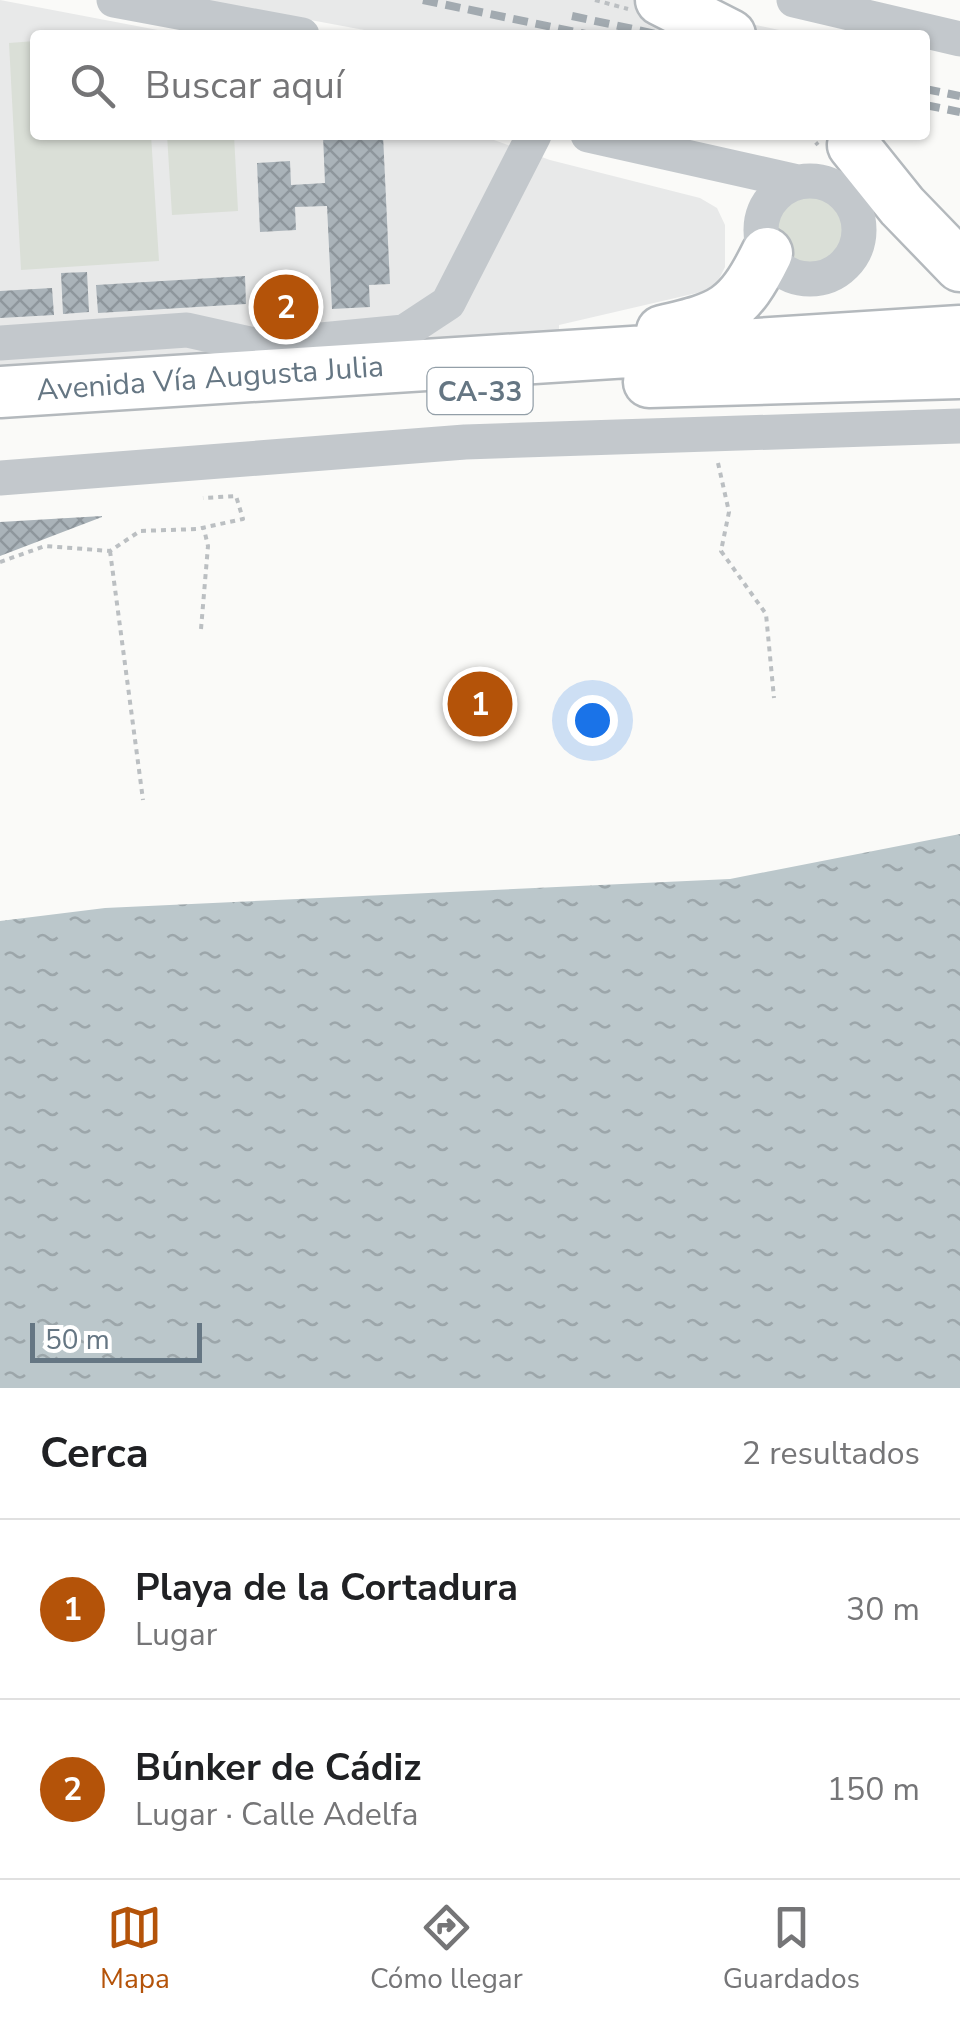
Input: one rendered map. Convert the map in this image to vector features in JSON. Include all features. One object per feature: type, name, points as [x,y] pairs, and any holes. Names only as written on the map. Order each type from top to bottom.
[{"type":"highway","points":[[661,0],[720,30]]},
{"type":"highway","points":[[848,140],[960,224]]},
{"type":"highway","points":[[848,140],[902,206],[960,266]]},
{"type":"highway","points":[[600,352],[631,339],[702,324],[722,314],[747,288],[764,238]]},
{"type":"highway","name":"Avenida Vía Augusta Julia","points":[[0,392],[960,331]]},
{"type":"highway","name":"Avenida Vía Augusta Julia","points":[[0,422],[582,384],[960,374]]},
{"type":"street","points":[[114,0],[275,30]]},
{"type":"street","points":[[794,0],[925,30]]},
{"type":"street","points":[[930,31],[960,38]]},
{"type":"street","points":[[0,344],[247,328],[260,346],[404,332],[448,303],[531,140]]},
{"type":"street","points":[[611,140],[724,164],[798,182],[832,186],[845,195],[854,209],[858,242],[839,269],[808,279],[777,266],[751,200],[724,164]]},
{"type":"street","points":[[764,238],[774,197],[798,182]]},
{"type":"street","points":[[0,478],[200,464],[332,449],[960,426]]},
{"type":"path","points":[[718,433],[716,449],[729,512],[721,551],[766,614],[774,698]]},
{"type":"path","points":[[0,562],[45,546],[110,551],[140,530],[203,528],[243,518],[236,496],[203,498]]},
{"type":"path","points":[[201,629],[208,546],[203,528]]},
{"type":"path","points":[[110,551],[142,800]]},
{"type":"shaded area","points":[[0,0],[158,30],[30,30],[30,140],[494,140],[550,160],[700,198],[717,208],[725,225],[725,267],[717,283],[701,292],[559,325],[559,340],[0,375]]},
{"type":"shaded area","points":[[203,0],[642,0],[779,30],[364,30]]},
{"type":"shaded area","points":[[30,41],[30,140],[151,140],[159,261],[21,270],[9,43]]},
{"type":"shaded area","points":[[167,140],[234,140],[238,211],[172,215]]},
{"type":"shaded area","points":[[809,193],[823,195],[835,204],[844,216],[844,244],[835,256],[823,265],[809,267],[795,265],[783,256],[774,244],[772,230],[774,216],[783,204],[795,195]]},
{"type":"water","points":[[960,834],[960,1388],[0,1388],[0,921],[105,908],[730,879]]},
{"type":"building","points":[[323,140],[383,140],[390,284],[369,285],[370,307],[332,309],[327,206],[295,207],[296,230],[260,232],[257,163],[290,161],[291,185],[325,183]]},
{"type":"building","points":[[87,272],[89,312],[63,314],[61,273]]},
{"type":"building","points":[[245,276],[246,304],[98,313],[96,285]]},
{"type":"building","points":[[301,279],[311,287],[306,318],[295,322],[288,316],[285,329],[250,334],[266,311],[266,298]]},
{"type":"building","points":[[52,288],[54,315],[0,318],[0,291]]},
{"type":"building","points":[[102,517],[0,556],[0,522]]},
{"type":"railway","points":[[423,0],[566,30]]},
{"type":"railway","points":[[572,16],[638,30]]},
{"type":"railway","points":[[930,90],[960,96]]},
{"type":"railway","points":[[930,106],[960,112]]},
{"type":"place","name":"Búnker de Cádiz","points":[[286,307]]},
{"type":"place","name":"Playa de la Cortadura","points":[[480,704]]}]
